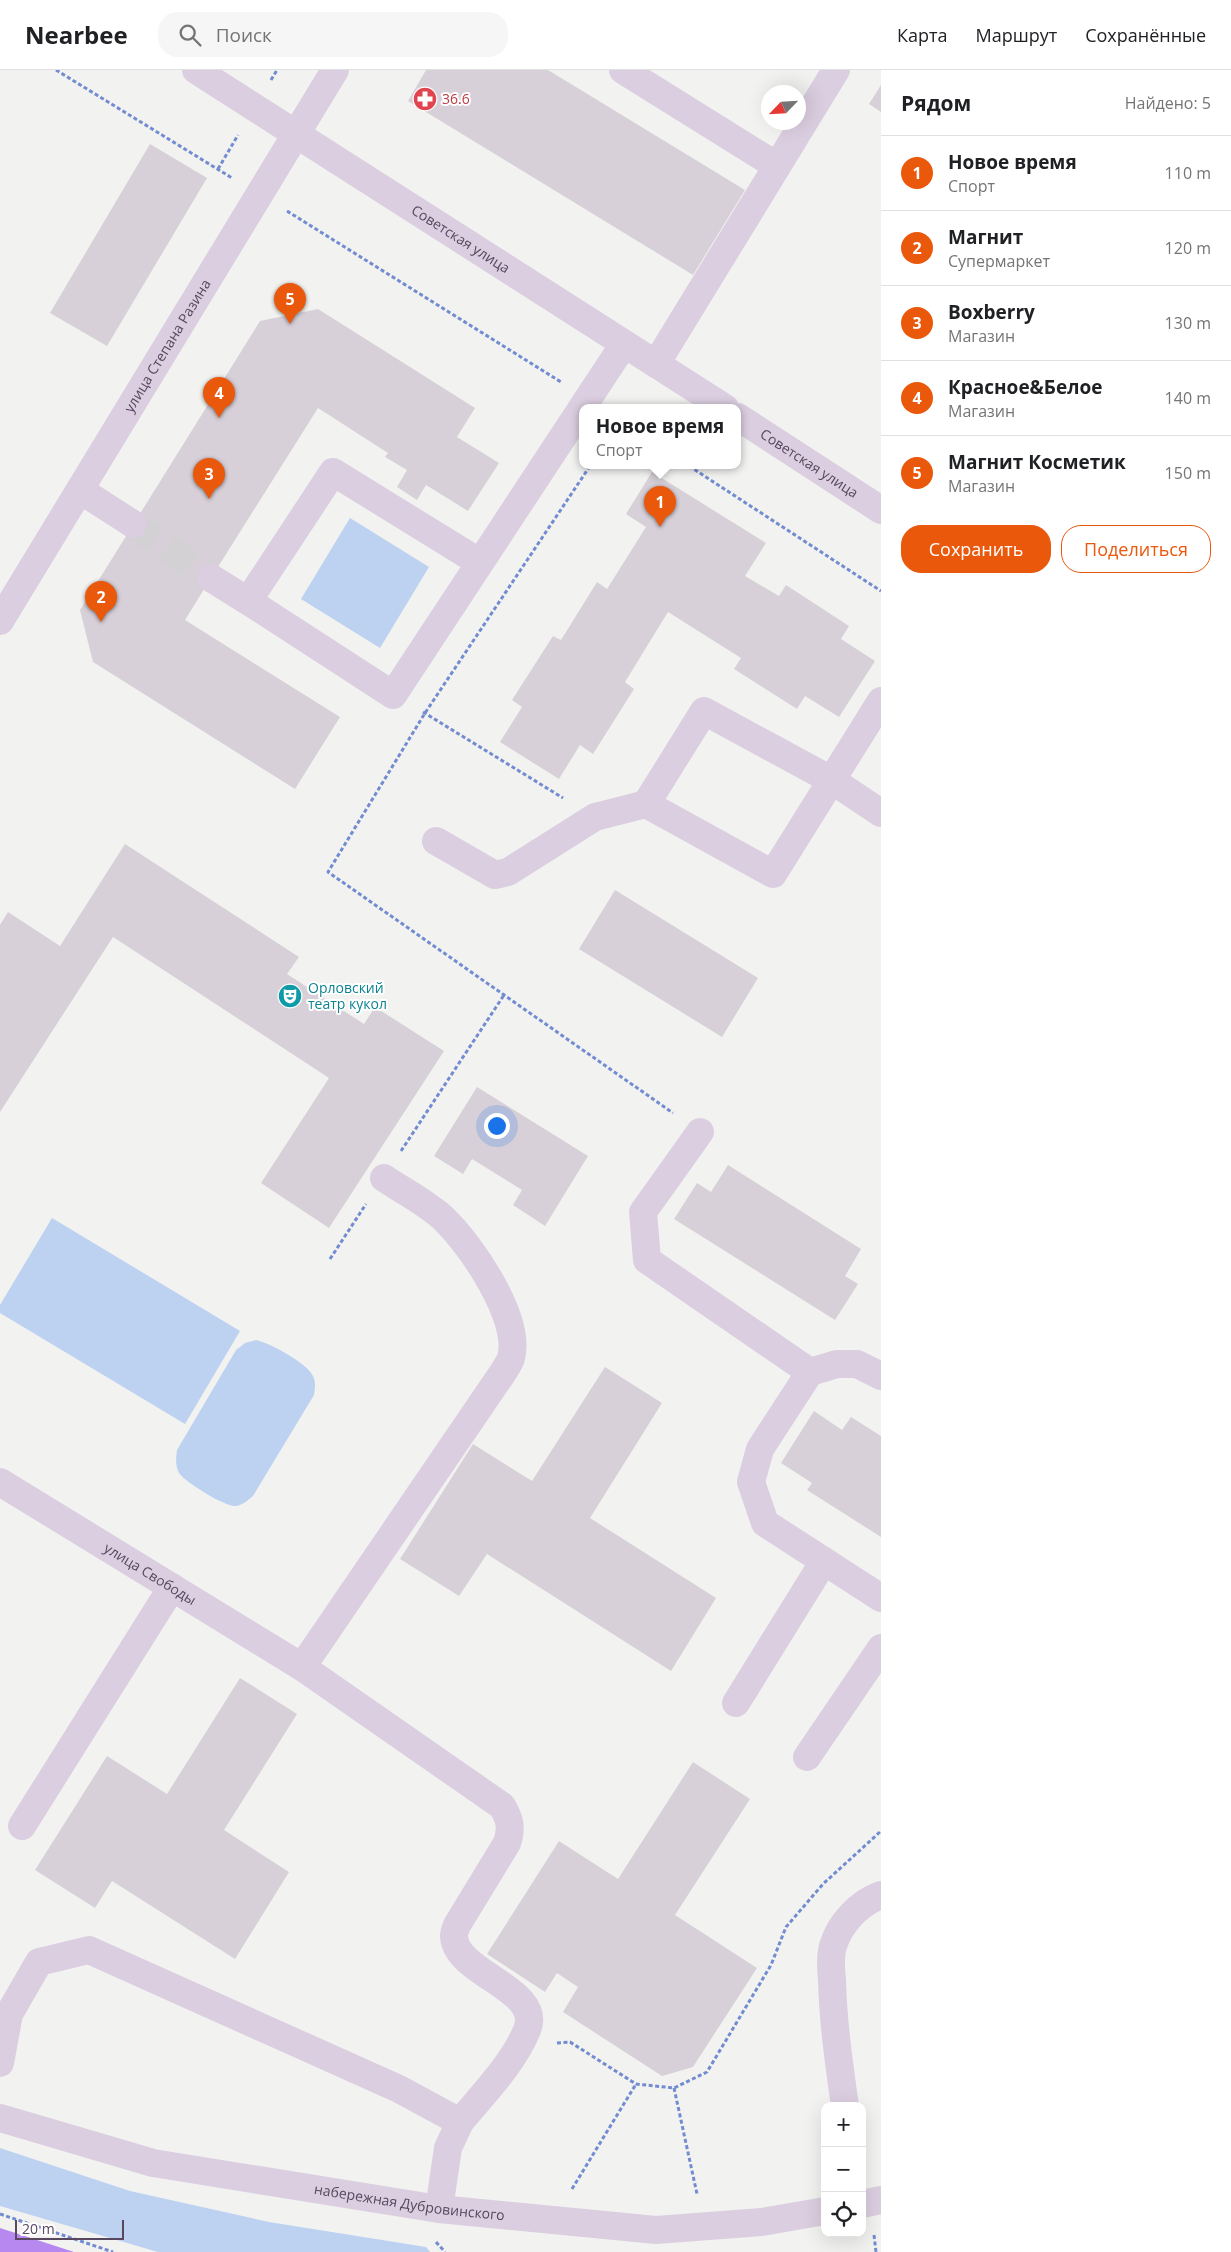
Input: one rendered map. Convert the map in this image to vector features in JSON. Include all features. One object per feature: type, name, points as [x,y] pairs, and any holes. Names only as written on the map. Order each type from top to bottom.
[{"type":"street","name":"Советская улица","points":[[196,70],[719,404]]},
{"type":"street","name":"улица Степана Разина","points":[[0,621],[261,195],[335,70]]},
{"type":"street","points":[[622,70],[777,166]]},
{"type":"street","points":[[656,364],[836,70]]},
{"type":"street","points":[[585,404],[624,344]]},
{"type":"street","points":[[211,578],[393,694],[579,413]]},
{"type":"street","name":"Советская улица","points":[[741,419],[881,510]]},
{"type":"street","points":[[248,602],[332,472],[480,562]]},
{"type":"street","points":[[80,490],[133,524]]},
{"type":"street","points":[[436,841],[495,875],[508,872],[594,817],[646,804],[773,874],[833,781],[881,701]]},
{"type":"street","points":[[646,804],[704,711],[833,781],[881,813]]},
{"type":"street","points":[[700,1132],[643,1212],[647,1260],[810,1372]]},
{"type":"street","points":[[302,1667],[504,1371],[511,1357],[509,1324],[502,1306],[467,1244],[443,1218],[384,1178]]},
{"type":"street","points":[[881,1376],[857,1364],[837,1364],[810,1372],[760,1449],[751,1482],[765,1522],[881,1598]]},
{"type":"street","name":"улица Свободы","points":[[0,1482],[302,1667],[502,1806],[510,1820],[511,1832],[507,1843],[457,1924],[454,1936],[458,1949],[465,1959],[517,1997],[524,2005],[529,2015],[528,2028],[519,2045]]},
{"type":"street","points":[[736,1703],[824,1561]]},
{"type":"street","points":[[22,1826],[172,1587]]},
{"type":"street","points":[[807,1757],[881,1648]]},
{"type":"street","points":[[845,2102],[832,1998],[832,1948],[839,1931],[848,1918],[860,1907],[881,1895]]},
{"type":"street","points":[[0,2063],[9,2014],[39,1962],[89,1950],[399,2089],[460,2122]]},
{"type":"street","points":[[439,2209],[448,2148],[460,2122],[510,2060],[519,2045]]},
{"type":"street","name":"набережная Дубровинского","points":[[0,2118],[153,2163],[439,2209],[656,2230],[762,2222],[821,2212]]},
{"type":"street","points":[[868,2215],[881,2200]]},
{"type":"path","points":[[56,70],[261,195],[588,399]]},
{"type":"path","points":[[695,469],[881,591]]},
{"type":"path","points":[[393,694],[594,817]]},
{"type":"path","points":[[330,1259],[504,995]]},
{"type":"path","points":[[519,2045],[570,2042],[636,2084],[674,2088],[707,2072],[771,1965],[786,1927],[823,1884],[881,1832]]},
{"type":"path","points":[[553,2221],[636,2084]]},
{"type":"path","points":[[674,2088],[704,2227]]},
{"type":"path","points":[[0,2214],[113,2252]]},
{"type":"path","points":[[868,2215],[876,2252]]},
{"type":"shaded area","points":[[350,518],[429,567],[380,648],[301,599]]},
{"type":"shaded area","points":[[52,1218],[240,1331],[185,1424],[0,1313],[0,1305]]},
{"type":"shaded area","points":[[256,1340],[279,1349],[304,1365],[313,1376],[315,1390],[314,1395],[253,1496],[236,1506],[223,1503],[197,1488],[183,1477],[177,1467],[177,1450],[236,1350],[245,1343]]},
{"type":"shaded area","points":[[0,2148],[130,2191],[269,2222],[426,2247],[430,2252],[158,2252],[0,2206]]},
{"type":"shaded area","points":[[0,2228],[74,2252],[0,2252]]},
{"type":"building","points":[[426,70],[548,70],[745,190],[693,275],[408,101]]},
{"type":"building","points":[[881,85],[881,112],[869,104]]},
{"type":"building","points":[[150,144],[207,178],[107,346],[50,313]]},
{"type":"building","points":[[318,309],[475,408],[457,437],[499,463],[468,511],[426,485],[417,500],[397,487],[407,470],[385,457],[388,453],[318,408],[211,578],[185,620],[340,717],[295,789],[93,662],[80,610],[260,321]]},
{"type":"building","points":[[652,472],[766,543],[745,576],[779,596],[786,585],[849,626],[841,639],[875,661],[839,717],[805,696],[797,709],[734,669],[741,658],[668,612],[625,682],[634,689],[593,754],[580,745],[559,779],[500,742],[522,707],[512,700],[553,636],[561,640],[597,582],[607,589],[646,527],[626,514]]},
{"type":"building","points":[[125,844],[299,957],[287,974],[364,1024],[375,1007],[444,1051],[329,1228],[261,1183],[329,1078],[113,937],[0,1112],[0,925],[8,912],[60,946]]},
{"type":"building","points":[[615,890],[758,978],[722,1037],[579,949]]},
{"type":"building","points":[[477,1087],[588,1156],[545,1226],[513,1205],[522,1190],[472,1159],[463,1174],[434,1156]]},
{"type":"building","points":[[728,1165],[861,1249],[845,1276],[858,1284],[835,1320],[674,1219],[697,1183],[711,1192]]},
{"type":"building","points":[[605,1367],[662,1403],[590,1518],[716,1598],[671,1671],[487,1554],[459,1596],[400,1559],[473,1444],[532,1481]]},
{"type":"building","points":[[814,1411],[842,1430],[851,1417],[881,1436],[881,1537],[807,1490],[812,1483],[781,1463]]},
{"type":"building","points":[[240,1678],[297,1714],[224,1830],[289,1872],[235,1959],[112,1881],[95,1908],[35,1870],[107,1756],[167,1794]]},
{"type":"building","points":[[693,1762],[750,1799],[675,1915],[757,1968],[693,2067],[662,2076],[563,2012],[578,1987],[557,1973],[545,1992],[487,1954],[559,1841],[618,1879]]},
{"type":"tunnel","points":[[133,524],[211,578]]},
{"type":"place","name":"36.6","points":[[425,99]]},
{"type":"place","name":"Магнит Косметик","points":[[290,324]]},
{"type":"place","name":"Красное&Белое","points":[[219,418]]},
{"type":"place","name":"Boxberry","points":[[209,499]]},
{"type":"place","name":"Новое время","points":[[660,527]]},
{"type":"place","name":"Магнит","points":[[101,622]]},
{"type":"place","name":"Орловский театр кукол","points":[[290,996]]}]
